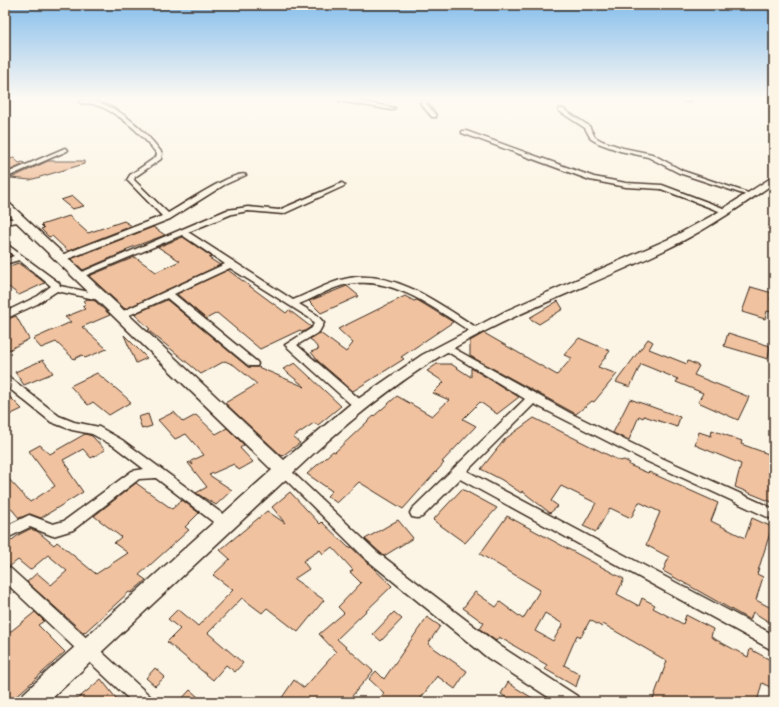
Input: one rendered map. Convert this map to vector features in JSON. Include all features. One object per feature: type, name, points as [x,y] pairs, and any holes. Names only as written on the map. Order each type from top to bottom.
[{"type":"main road","points":[[31,702],[284,471],[360,406],[395,379],[446,347],[476,331],[572,285],[661,248],[727,211],[774,179]]},
{"type":"main road","points":[[5,205],[284,471]]},
{"type":"street","points":[[138,131],[156,148],[160,154],[159,158],[132,176],[130,180],[167,216]]},
{"type":"street","points":[[589,131],[593,138],[600,142],[622,150],[650,155],[681,172],[751,195]]},
{"type":"street","points":[[464,132],[535,156],[592,179],[621,184],[662,187],[727,211]]},
{"type":"street","points":[[5,176],[65,150]]},
{"type":"street","points":[[62,258],[167,216],[242,174]]},
{"type":"street","points":[[79,275],[238,210],[280,212],[342,185]]},
{"type":"street","points":[[5,222],[21,220]]},
{"type":"street","points":[[183,232],[314,317],[319,323],[316,330],[290,345],[360,406]]},
{"type":"street","points":[[5,245],[19,257],[55,282],[56,288]]},
{"type":"street","points":[[5,262],[19,257]]},
{"type":"street","points":[[122,315],[232,264]]},
{"type":"street","points":[[293,303],[344,282],[370,280],[397,287],[476,331]]},
{"type":"street","points":[[5,316],[47,295],[56,288],[104,298]]},
{"type":"street","points":[[168,294],[253,364]]},
{"type":"street","points":[[446,347],[532,399],[658,462],[774,516]]},
{"type":"street","points":[[5,378],[55,419],[72,426],[95,430],[118,443],[226,524]]},
{"type":"street","points":[[417,513],[532,399]]},
{"type":"street","points":[[284,471],[372,556],[494,652],[571,702]]},
{"type":"street","points":[[458,472],[774,643]]},
{"type":"street","points":[[5,533],[29,521],[53,530],[68,526],[136,474],[160,473]]},
{"type":"street","points":[[5,572],[144,702]]},
{"type":"building","points":[[14,158],[19,163],[23,162],[25,164],[8,171],[5,168],[5,160]]},
{"type":"building","points":[[48,161],[84,161],[84,164],[30,180],[11,178]]},
{"type":"building","points":[[73,196],[84,206],[72,209],[61,200]]},
{"type":"building","points":[[69,216],[88,233],[124,221],[132,226],[68,251],[52,236],[49,237],[41,229],[44,228],[41,225]]},
{"type":"building","points":[[153,227],[165,235],[125,250],[127,251],[83,270],[71,259]]},
{"type":"building","points":[[183,237],[212,257],[209,258],[220,265],[125,309],[89,276],[135,257],[156,272],[180,261],[158,247]]},
{"type":"building","points":[[18,263],[45,283],[19,295],[5,284],[5,268]]},
{"type":"building","points":[[228,270],[286,313],[289,310],[311,327],[303,332],[300,330],[260,349],[217,313],[206,319],[177,294]]},
{"type":"building","points":[[347,286],[359,296],[321,313],[309,301]]},
{"type":"building","points":[[751,287],[772,293],[770,300],[774,301],[774,313],[767,311],[765,319],[742,312]]},
{"type":"building","points":[[405,296],[414,301],[417,300],[453,322],[401,357],[404,359],[353,391],[318,361],[311,352],[319,349],[310,339],[320,333],[346,352],[353,343],[338,329]]},
{"type":"building","points":[[88,299],[95,301],[110,315],[82,327],[107,349],[85,358],[82,355],[74,359],[56,342],[41,348],[33,339],[71,322],[65,317],[85,309],[82,306],[86,304],[83,301]]},
{"type":"building","points":[[167,300],[248,367],[258,367],[305,387],[283,369],[295,363],[341,406],[318,425],[314,423],[293,437],[300,443],[282,456],[225,403],[257,384],[234,365],[225,361],[201,374],[148,330],[150,329],[134,314]]},
{"type":"building","points":[[558,301],[563,309],[539,324],[529,318]]},
{"type":"building","points":[[16,316],[29,339],[5,352],[5,320]]},
{"type":"building","points":[[484,333],[557,375],[572,358],[564,355],[579,338],[610,351],[598,367],[617,374],[594,402],[592,401],[576,414],[470,356],[470,341]]},
{"type":"building","points":[[728,333],[770,346],[768,359],[724,346]]},
{"type":"building","points":[[124,335],[147,358],[136,363]]},
{"type":"building","points":[[648,339],[653,342],[649,349],[687,364],[688,361],[699,366],[694,375],[749,397],[738,420],[698,402],[703,393],[676,382],[678,379],[641,364],[630,387],[616,382]]},
{"type":"building","points":[[43,360],[53,373],[24,385],[15,372]]},
{"type":"building","points":[[437,364],[451,364],[471,377],[471,368],[519,397],[497,414],[480,402],[463,419],[476,426],[442,462],[444,463],[403,509],[359,482],[337,503],[327,496],[332,491],[307,474],[333,451],[335,452],[397,396],[432,416],[449,400],[433,393],[444,382],[427,371]]},
{"type":"building","points":[[97,373],[131,402],[109,415],[93,402],[88,405],[70,386]]},
{"type":"building","points":[[5,392],[22,409],[5,417]]},
{"type":"building","points":[[630,399],[680,417],[677,427],[644,416],[643,418],[639,416],[629,440],[613,433]]},
{"type":"building","points":[[174,412],[183,422],[196,415],[216,434],[227,428],[244,445],[240,448],[253,462],[239,470],[234,464],[209,475],[232,490],[216,505],[196,493],[207,487],[188,463],[189,462],[193,465],[191,461],[204,455],[186,434],[175,439],[158,420]]},
{"type":"building","points":[[148,414],[152,426],[142,429],[138,417]]},
{"type":"building","points":[[534,418],[620,461],[624,460],[630,463],[629,465],[648,473],[649,472],[718,503],[711,521],[745,538],[752,518],[772,527],[757,574],[763,577],[756,600],[773,609],[769,622],[753,612],[750,620],[663,571],[669,557],[646,545],[660,512],[639,502],[631,518],[610,508],[596,532],[583,526],[596,503],[561,486],[551,501],[558,506],[550,513],[522,491],[521,493],[502,480],[481,469],[505,439]]},
{"type":"building","points":[[712,430],[742,441],[741,444],[774,456],[774,503],[735,487],[741,464],[695,445],[699,432],[711,436]]},
{"type":"building","points":[[85,434],[92,436],[105,450],[91,458],[83,449],[63,460],[83,492],[41,518],[30,514],[19,518],[5,501],[5,475],[30,502],[55,486],[29,451],[40,445],[50,454]]},
{"type":"building","points":[[136,483],[172,509],[182,500],[199,513],[185,527],[189,530],[139,575],[146,580],[131,593],[129,592],[84,633],[27,582],[37,573],[51,585],[67,571],[48,555],[30,570],[18,560],[10,566],[5,566],[5,545],[30,529],[37,531],[54,545],[57,542],[96,574],[128,553],[114,543],[121,537],[94,516]]},
{"type":"building","points":[[462,489],[497,508],[465,543],[433,520]]},
{"type":"building","points":[[290,492],[320,524],[322,522],[392,586],[337,639],[373,671],[347,702],[279,702],[294,680],[304,688],[336,652],[319,634],[344,613],[338,607],[361,583],[350,572],[353,570],[332,547],[323,554],[320,550],[303,561],[309,569],[294,579],[324,600],[298,632],[267,608],[262,613],[242,598],[208,633],[243,663],[235,672],[226,665],[213,680],[167,642],[180,629],[168,619],[178,609],[198,626],[233,590],[213,575],[230,559],[220,550],[267,511],[285,523],[272,507]]},
{"type":"building","points":[[507,516],[624,579],[617,594],[639,606],[642,598],[655,605],[653,608],[683,624],[686,615],[713,629],[711,637],[748,657],[750,649],[774,662],[774,689],[762,683],[757,702],[652,702],[667,661],[603,624],[602,627],[590,620],[581,637],[577,635],[564,665],[580,674],[576,687],[545,669],[547,665],[499,637],[496,641],[480,629],[484,623],[463,608],[475,592],[496,607],[500,602],[523,619],[540,590],[480,554]],"holes":[[[545,613],[563,624],[553,641],[535,631]]]},
{"type":"building","points":[[398,520],[413,538],[384,556],[365,539]]},
{"type":"building","points":[[35,612],[44,621],[38,625],[65,652],[10,702],[5,702],[5,636]]},
{"type":"building","points":[[394,612],[402,619],[381,641],[373,634]]},
{"type":"building","points":[[427,617],[440,626],[428,644],[467,671],[455,689],[437,676],[418,702],[377,702],[384,693],[369,679],[376,671],[384,679]]},
{"type":"building","points":[[155,668],[165,677],[155,686],[146,678]]},
{"type":"building","points":[[101,679],[119,702],[74,702]]},
{"type":"building","points":[[508,682],[539,702],[513,702],[501,694]]},
{"type":"building","points":[[190,690],[204,702],[179,702]]}]
